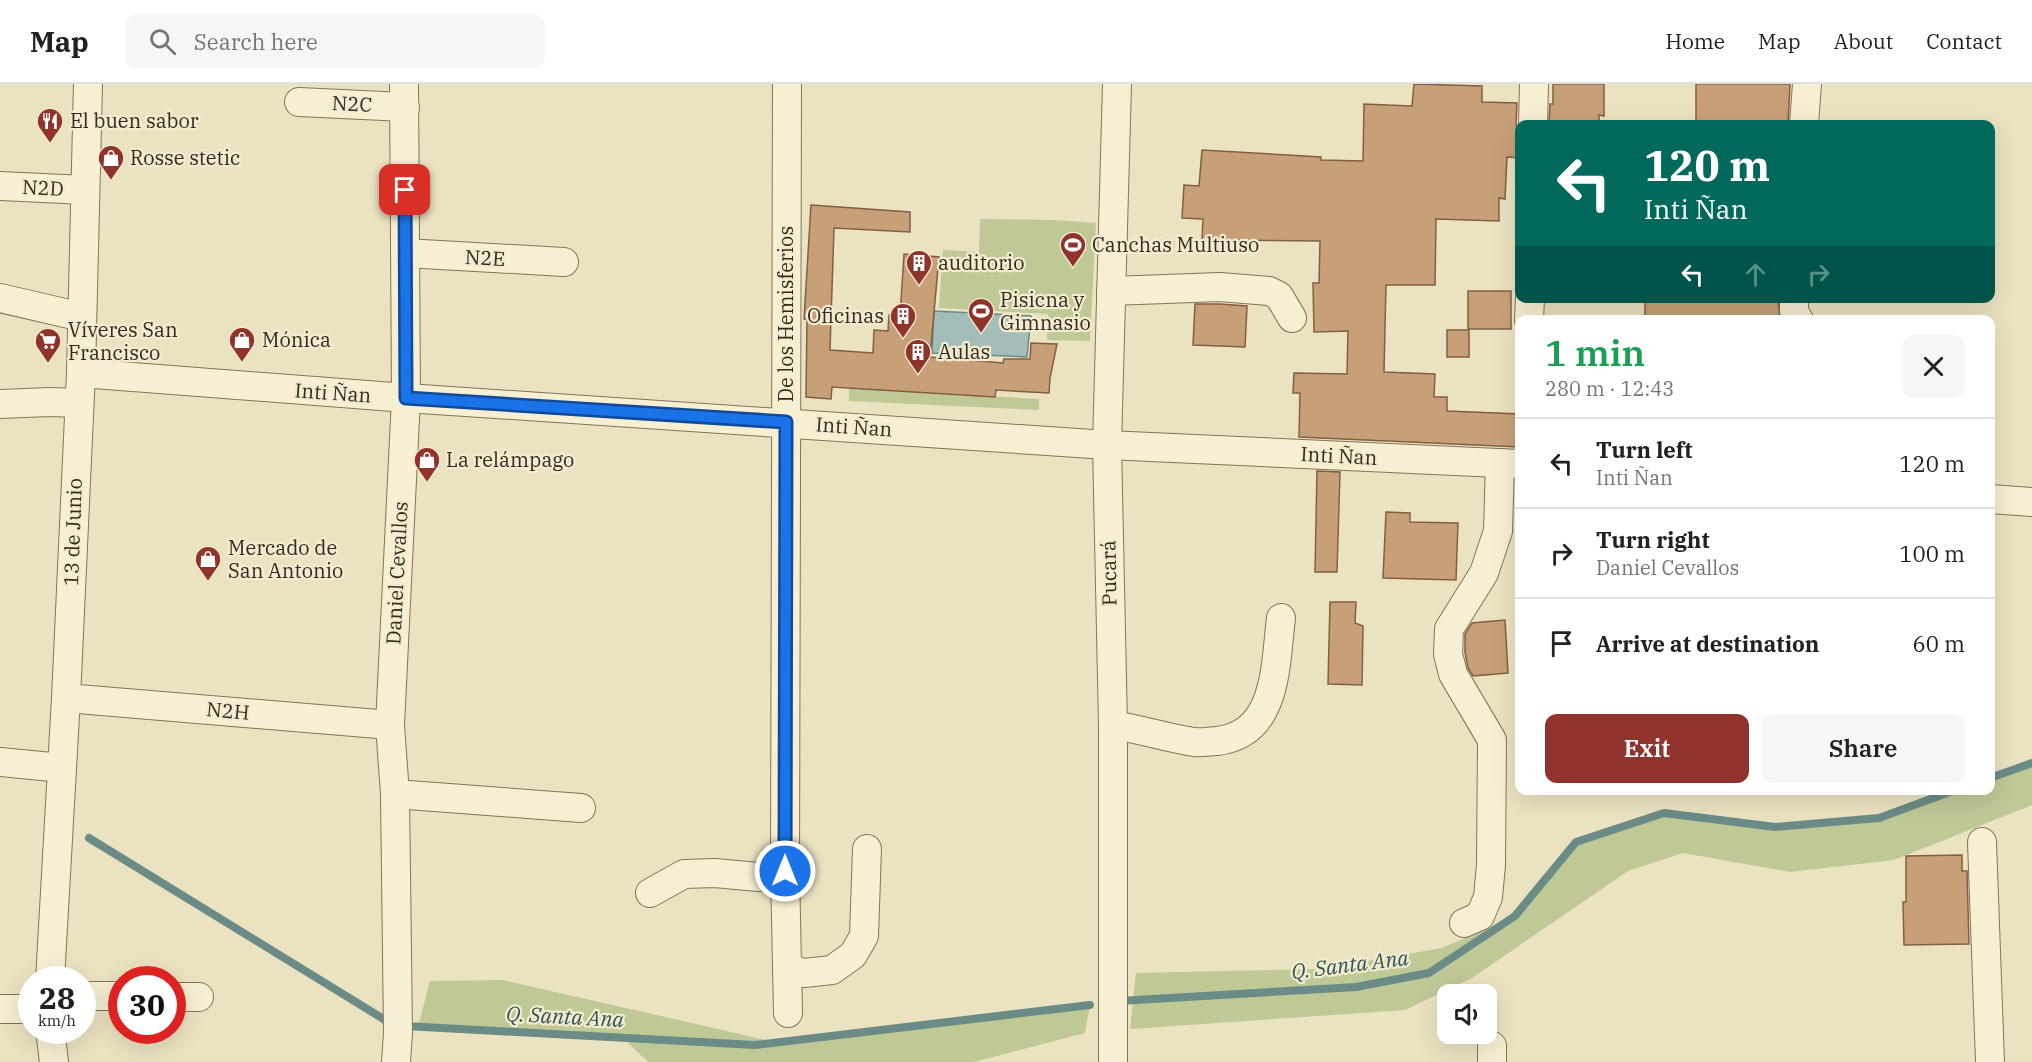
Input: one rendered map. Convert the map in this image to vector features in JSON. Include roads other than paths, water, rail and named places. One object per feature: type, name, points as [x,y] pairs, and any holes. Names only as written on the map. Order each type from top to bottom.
[{"type":"street","name":"13 de Junio","points":[[51,966],[81,373],[88,84]]},
{"type":"street","name":"De los Hemisferios","points":[[787,84],[785,871],[788,1013]]},
{"type":"street","name":"Pucará","points":[[1113,1062],[1113,725],[1107,445],[1117,84]]},
{"type":"street","points":[[1533,120],[1534,84]]},
{"type":"street","points":[[1804,120],[1807,84]]},
{"type":"street","name":"N2C","points":[[299,102],[404,95]]},
{"type":"street","name":"Daniel Cevallos","points":[[396,1062],[398,1033],[395,794],[390,725],[406,398],[404,95]]},
{"type":"street","name":"N2D","points":[[0,186],[85,190]]},
{"type":"street","name":"N2E","points":[[405,253],[564,262]]},
{"type":"street","points":[[1111,291],[1220,287],[1269,291],[1279,297],[1292,318]]},
{"type":"street","points":[[0,298],[82,317]]},
{"type":"street","name":"Inti Ñan","points":[[81,373],[406,398],[1107,445],[1510,464]]},
{"type":"street","points":[[0,404],[79,403]]},
{"type":"street","points":[[1464,923],[1480,916],[1488,897],[1491,865],[1492,740],[1453,674],[1448,654],[1449,629],[1484,573],[1498,531],[1510,464]]},
{"type":"street","points":[[1995,499],[2032,502]]},
{"type":"street","points":[[1113,725],[1136,728],[1197,743],[1233,739],[1243,733],[1253,726],[1271,695],[1281,618]]},
{"type":"street","name":"N2H","points":[[66,698],[390,725]]},
{"type":"street","points":[[0,762],[62,768]]},
{"type":"street","points":[[395,794],[581,808]]},
{"type":"street","points":[[1982,842],[1990,1062]]},
{"type":"street","points":[[788,968],[804,973],[832,970],[853,955],[864,936],[867,849]]},
{"type":"street","points":[[650,892],[684,874],[715,873],[758,877],[785,871]]},
{"type":"street","points":[[0,1009],[18,1009]]},
{"type":"street","points":[[52,1044],[54,1062]]},
{"type":"water","name":"Pisicna y Gimnasio","points":[[934,311],[1031,316],[1027,357],[932,353]]},
{"type":"waterway","name":"Q. Santa Ana","points":[[1995,776],[2032,763]]},
{"type":"waterway","name":"Q. Santa Ana","points":[[1119,1001],[1356,987],[1429,973],[1515,916],[1576,842],[1664,813],[1775,827],[1879,818],[1941,795]]},
{"type":"waterway","name":"Q. Santa Ana","points":[[89,838],[390,1023]]},
{"type":"waterway","name":"Q. Santa Ana","points":[[405,1026],[755,1045],[1090,1005]]},
{"type":"place","name":"El buen sabor","points":[[50,144]]},
{"type":"place","name":"Rosse stetic","points":[[111,181]]},
{"type":"place","name":"Canchas Multiuso","points":[[1073,268]]},
{"type":"place","name":"auditorio","points":[[919,286]]},
{"type":"place","name":"Pisicna y Gimnasio","points":[[981,334]]},
{"type":"place","name":"Oficinas","points":[[903,339]]},
{"type":"place","name":"Mónica","points":[[242,363]]},
{"type":"place","name":"Víveres San Francisco","points":[[48,364]]},
{"type":"place","name":"Aulas","points":[[918,375]]},
{"type":"place","name":"La relámpago","points":[[427,483]]},
{"type":"place","name":"Mercado de San Antonio","points":[[208,582]]}]
